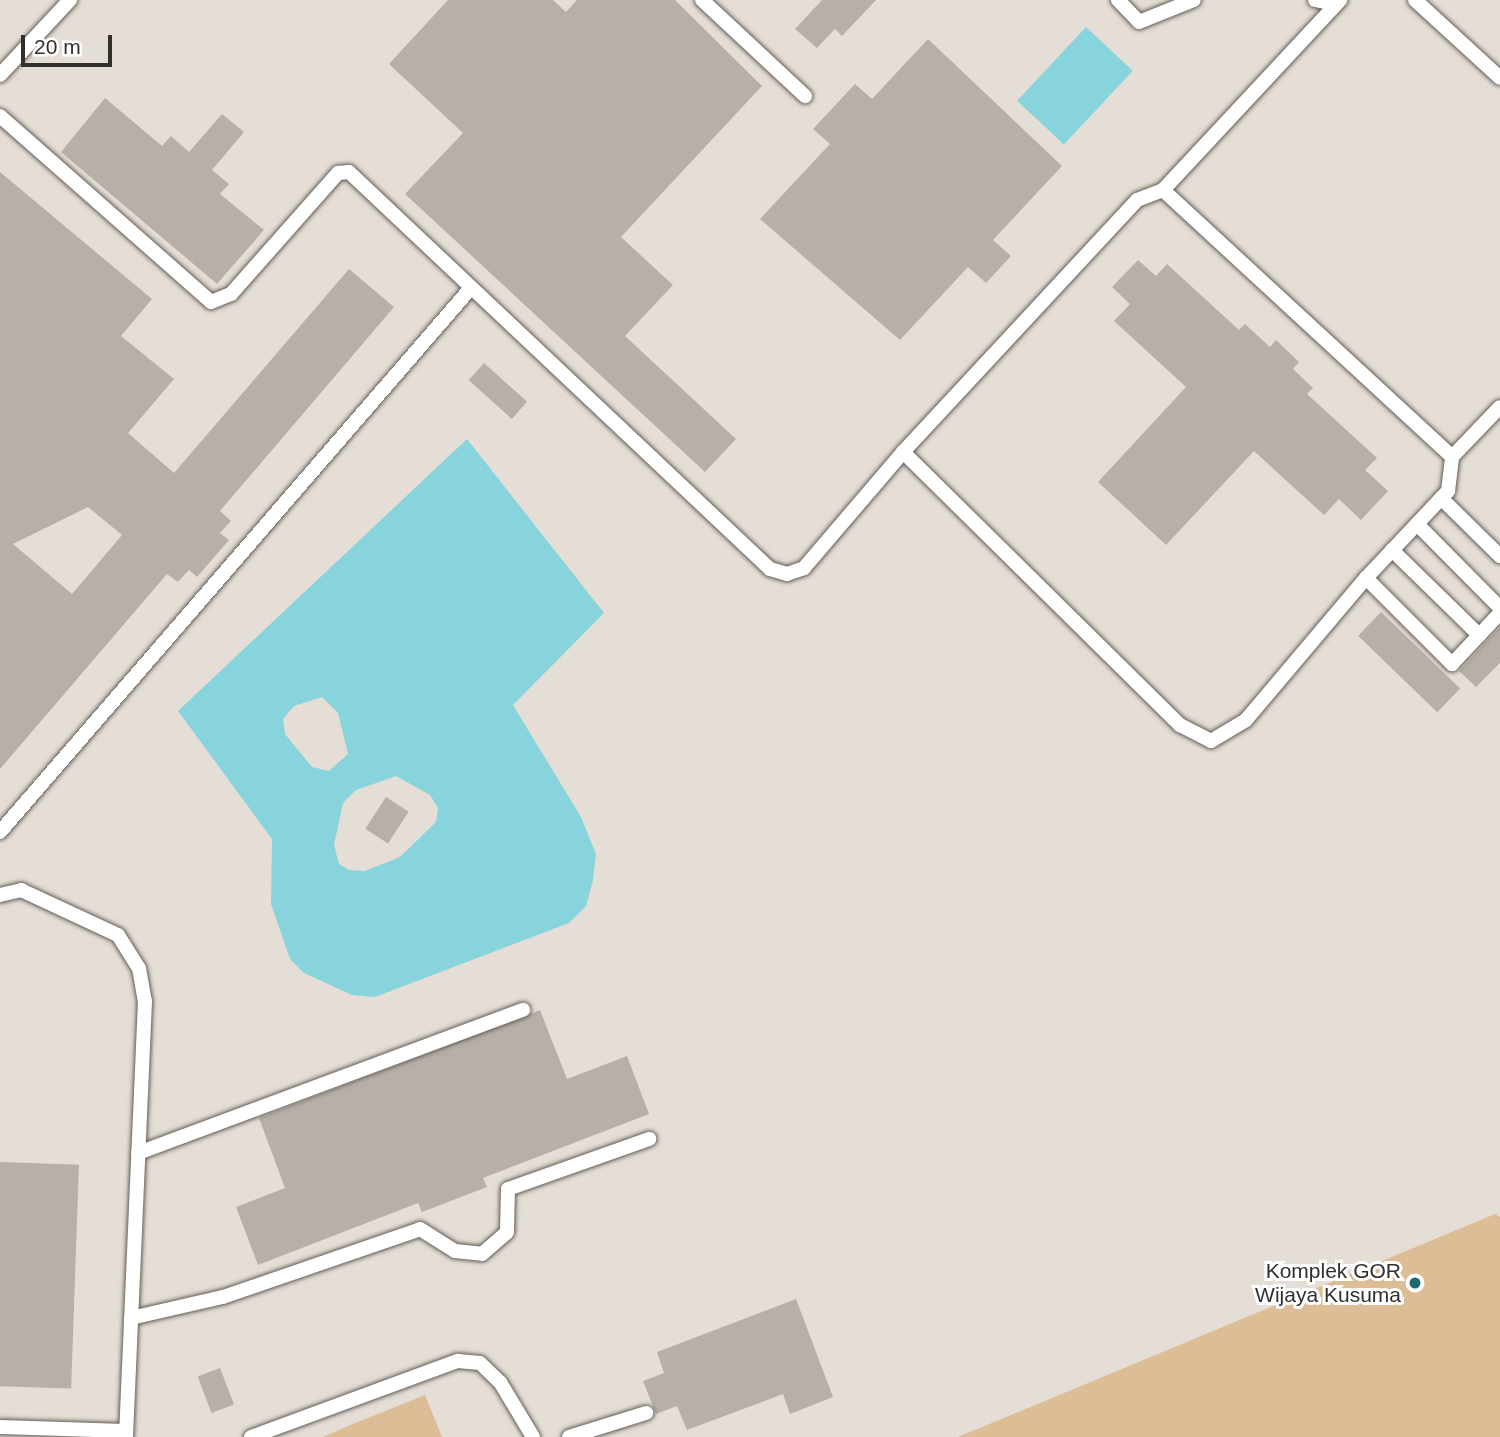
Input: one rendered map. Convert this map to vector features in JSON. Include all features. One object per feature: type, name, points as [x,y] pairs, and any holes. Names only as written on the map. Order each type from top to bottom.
[{"type":"lane","points":[[0,75],[70,0]]},
{"type":"lane","points":[[702,0],[805,96]]},
{"type":"lane","points":[[1118,0],[1139,22],[1194,0]]},
{"type":"lane","points":[[1315,0],[1338,2]]},
{"type":"lane","points":[[1415,0],[1500,78]]},
{"type":"lane","points":[[0,116],[211,302],[231,295],[338,173],[349,172],[470,289],[770,569],[787,574],[804,568],[903,452],[1137,200],[1163,190],[1338,2]]},
{"type":"lane","points":[[1163,190],[1452,457]]},
{"type":"lane","points":[[0,832],[470,289]]},
{"type":"lane","points":[[903,452],[1180,725],[1210,741],[1246,720],[1366,578],[1448,491],[1452,457],[1500,407]]},
{"type":"lane","points":[[1441,498],[1500,556]]},
{"type":"lane","points":[[1366,578],[1452,664],[1500,610],[1417,524]]},
{"type":"lane","points":[[1392,550],[1479,635]]},
{"type":"lane","points":[[0,895],[21,890],[118,935],[139,968],[145,1001],[126,1434],[0,1427]]},
{"type":"lane","points":[[138,1153],[523,1010]]},
{"type":"lane","points":[[131,1318],[223,1297],[420,1229],[455,1251],[482,1254],[507,1232],[508,1189],[649,1139]]},
{"type":"lane","points":[[251,1437],[458,1361],[480,1363],[500,1382],[533,1437]]},
{"type":"lane","points":[[569,1437],[646,1413]]},
{"type":"shaded area","name":"Komplek GOR Wijaya Kusuma","points":[[1495,1214],[1500,1217],[1500,1437],[958,1437]]},
{"type":"shaded area","points":[[425,1395],[442,1437],[323,1437],[343,1428]]},
{"type":"water","points":[[1086,27],[1133,71],[1064,145],[1017,101]]},
{"type":"water","points":[[467,439],[604,613],[513,705],[581,817],[596,854],[586,906],[569,923],[375,997],[352,995],[304,973],[290,959],[271,904],[272,839],[178,711]],"holes":[[[322,697],[338,713],[348,754],[329,771],[312,767],[285,734],[283,719],[294,706]],[[396,776],[430,795],[438,808],[436,822],[400,857],[365,871],[349,870],[339,864],[334,845],[343,803],[356,790]]]},
{"type":"building","points":[[448,0],[553,0],[566,12],[577,0],[675,0],[762,86],[621,237],[673,285],[625,336],[736,439],[705,472],[405,194],[463,133],[389,64]]},
{"type":"building","points":[[822,0],[876,0],[842,36],[835,29],[817,48],[795,29]]},
{"type":"building","points":[[928,39],[1062,166],[993,240],[1011,256],[986,283],[968,267],[900,340],[760,219],[830,144],[813,129],[855,84],[872,99]]},
{"type":"building","points":[[105,98],[162,146],[171,136],[189,152],[222,114],[244,132],[212,170],[229,184],[220,194],[264,230],[217,284],[61,152]]},
{"type":"building","points":[[0,172],[152,299],[121,336],[174,379],[128,433],[174,473],[349,269],[394,307],[220,511],[231,521],[220,533],[229,540],[197,577],[189,570],[178,582],[167,574],[0,769]],"holes":[[[88,507],[122,535],[72,594],[13,544]]]},
{"type":"building","points":[[1138,260],[1156,276],[1167,264],[1239,330],[1245,324],[1270,347],[1276,340],[1299,362],[1293,369],[1313,388],[1307,394],[1377,458],[1365,470],[1388,491],[1361,520],[1339,499],[1324,515],[1254,451],[1166,545],[1098,482],[1186,387],[1114,321],[1130,304],[1112,287]]},
{"type":"building","points":[[484,363],[527,402],[512,419],[469,380]]},
{"type":"building","points":[[1381,612],[1460,688],[1437,712],[1358,636]]},
{"type":"building","points":[[1500,627],[1500,663],[1476,687],[1459,671]]},
{"type":"building","points":[[386,797],[409,812],[388,844],[365,829]]},
{"type":"building","points":[[540,1010],[567,1079],[627,1056],[649,1114],[483,1178],[487,1187],[422,1212],[418,1203],[258,1265],[236,1207],[285,1188],[259,1118]]},
{"type":"building","points":[[0,1162],[79,1165],[71,1389],[0,1386]]},
{"type":"building","points":[[796,1299],[833,1397],[790,1414],[783,1394],[687,1430],[677,1406],[656,1414],[643,1381],[664,1373],[657,1352]]},
{"type":"building","points":[[220,1368],[234,1404],[212,1413],[198,1377]]},
{"type":"place","name":"Komplek GOR Wijaya Kusuma","points":[[1415,1283]]}]
